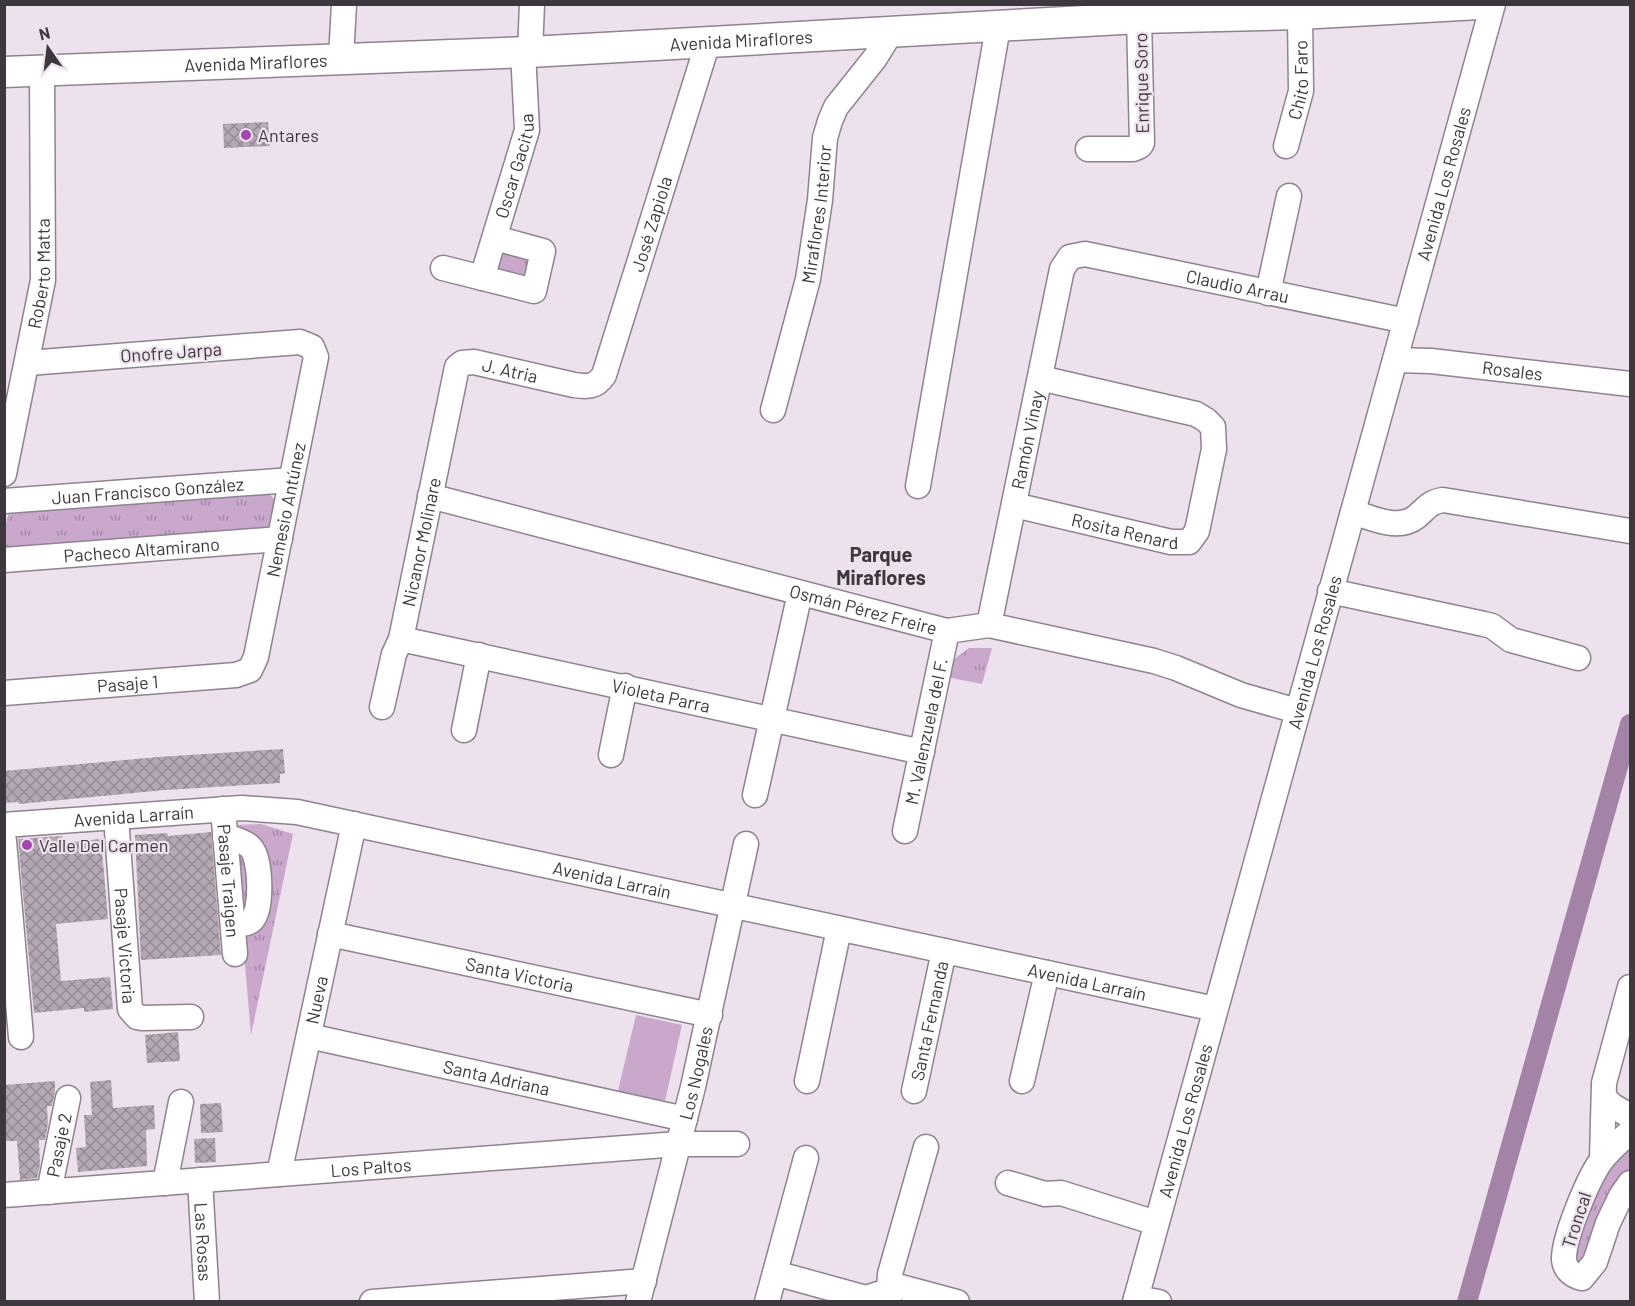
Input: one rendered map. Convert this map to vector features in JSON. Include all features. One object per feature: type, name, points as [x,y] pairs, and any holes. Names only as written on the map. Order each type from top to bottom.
[{"type":"main road","name":"Avenida Miraflores","points":[[4,72],[527,52],[1139,18],[1300,14],[1349,8],[1479,4]]},
{"type":"street","points":[[341,58],[344,4]]},
{"type":"street","name":"Oscar Gacitua","points":[[482,278],[527,130],[527,52],[532,4]]},
{"type":"street","name":"Avenida Los Rosales","points":[[1143,1300],[1156,1223],[1493,4]]},
{"type":"street","name":"Chito Faro","points":[[1286,146],[1301,91],[1300,14]]},
{"type":"street","name":"Enrique Soro","points":[[1088,148],[1134,149],[1140,146],[1143,139],[1139,18]]},
{"type":"street","points":[[918,486],[998,27]]},
{"type":"street","name":"Miraflores Interior","points":[[773,410],[808,279],[820,200],[825,138],[830,121],[836,107],[875,58],[891,32]]},
{"type":"street","name":"José Zapiola","points":[[574,385],[593,386],[604,375],[708,42]]},
{"type":"street","name":"Roberto Matta","points":[[4,474],[43,280],[42,70]]},
{"type":"street","points":[[1268,293],[1289,196]]},
{"type":"street","points":[[443,268],[534,291],[543,251],[495,238]]},
{"type":"street","name":"Claudio Arrau","points":[[1070,257],[1085,254],[1406,321]]},
{"type":"street","name":"Ramón Vinay","points":[[989,625],[1062,269],[1070,257]]},
{"type":"street","name":"Onofre Jarpa","points":[[28,363],[300,342],[312,347]]},
{"type":"street","name":"Nemesio Antúnez","points":[[250,670],[256,657],[315,362],[315,352],[312,347]]},
{"type":"street","name":"Rosales","points":[[1395,360],[1630,384]]},
{"type":"street","name":"J. Atria","points":[[454,377],[457,367],[462,363],[474,362],[574,385]]},
{"type":"street","name":"Nicanor Molinare","points":[[382,707],[394,654],[400,639],[454,377]]},
{"type":"street","name":"Rosita Renard","points":[[1014,505],[1171,542],[1189,542],[1197,531],[1215,436],[1213,427],[1206,420],[1196,414],[1040,378]]},
{"type":"street","name":"Juan Francisco González","points":[[4,501],[291,480]]},
{"type":"street","name":"Osmán Pérez Freire","points":[[430,496],[947,631],[989,625],[1154,661],[1241,695],[1297,711]]},
{"type":"street","points":[[1353,512],[1399,524],[1416,518],[1431,502],[1443,500],[1630,531]]},
{"type":"street","name":"Pacheco Altamirano","points":[[4,560],[280,539]]},
{"type":"street","points":[[1330,591],[1492,626],[1511,640],[1578,658]]},
{"type":"street","points":[[755,795],[800,592]]},
{"type":"street","name":"M. Valenzuela del F.","points":[[905,831],[947,631]]},
{"type":"street","name":"Violeta Parra","points":[[400,639],[922,752]]},
{"type":"street","points":[[464,730],[479,655]]},
{"type":"street","name":"Pasaje 1","points":[[4,693],[236,675],[250,670]]},
{"type":"street","points":[[611,755],[625,686]]},
{"type":"street","name":"Avenida Larraín","points":[[4,825],[223,809],[279,810],[354,824],[1215,1010]]},
{"type":"street","name":"Pasaje Traigen","points":[[223,809],[235,954]]},
{"type":"street","name":"Pasaje Victoria","points":[[116,817],[130,1009],[137,1017],[142,1018],[191,1017]]},
{"type":"street","name":"Nueva","points":[[279,1174],[354,824]]},
{"type":"street","points":[[4,841],[21,1036]]},
{"type":"street","name":"Los Nogales","points":[[641,1291],[710,1015],[746,844]]},
{"type":"street","points":[[807,1081],[839,929]]},
{"type":"street","name":"Santa Victoria","points":[[330,934],[710,1015]]},
{"type":"street","name":"Santa Fernanda","points":[[914,1091],[944,951]]},
{"type":"street","points":[[1022,1081],[1047,973]]},
{"type":"street","points":[[1602,1160],[1604,1083],[1630,987]]},
{"type":"street","name":"Santa Adriana","points":[[309,1036],[685,1119]]},
{"type":"street","name":"Pasaje 2","points":[[49,1192],[68,1098]]},
{"type":"street","points":[[1604,1098],[1630,1116]]},
{"type":"street","points":[[165,1183],[181,1102]]},
{"type":"street","name":"Troncal","points":[[1630,1132],[1602,1160],[1589,1181],[1571,1228],[1564,1262],[1572,1275],[1582,1278],[1595,1262],[1608,1223],[1630,1183]]},
{"type":"street","name":"Los Paltos","points":[[4,1195],[678,1144],[737,1144]]},
{"type":"street","points":[[889,1290],[890,1274],[927,1147]]},
{"type":"street","points":[[767,1302],[806,1158]]},
{"type":"street","name":"Las Rosas","points":[[200,1180],[207,1302]]},
{"type":"street","points":[[1008,1184],[1045,1194],[1061,1193],[1156,1223]]},
{"type":"street","points":[[775,1273],[866,1298],[896,1287],[906,1287],[957,1302]]},
{"type":"street","points":[[372,1302],[641,1291]]},
{"type":"green space","points":[[498,249],[537,259],[531,284],[491,274]]},
{"type":"green space","points":[[266,490],[274,499],[270,527],[264,532],[11,551],[5,548],[5,528],[9,512]]},
{"type":"green space","points":[[969,648],[992,648],[982,684],[941,676],[949,663]]},
{"type":"green space","points":[[261,824],[293,834],[251,1035],[233,825]]},
{"type":"green space","points":[[636,1015],[682,1025],[665,1101],[618,1091]]},
{"type":"green space","points":[[1630,1147],[1630,1172],[1582,1269],[1575,1259],[1591,1202],[1610,1167]]},
{"type":"building","name":"Antares","points":[[268,122],[270,146],[224,148],[223,124]]},
{"type":"building","points":[[283,749],[285,773],[280,774],[280,783],[165,790],[19,804],[18,802],[4,803],[4,771],[158,757]]},
{"type":"building","points":[[211,832],[221,955],[141,960],[135,835],[167,833],[168,836]]},
{"type":"building","points":[[62,836],[62,843],[101,839],[108,919],[56,924],[61,981],[110,977],[113,1009],[84,1012],[84,1008],[34,1013],[18,839]]},
{"type":"building","points":[[178,1032],[180,1061],[147,1063],[145,1035]]},
{"type":"building","points":[[111,1080],[113,1108],[154,1105],[155,1129],[146,1130],[147,1166],[78,1172],[76,1148],[86,1147],[84,1115],[92,1115],[90,1082]]},
{"type":"building","points":[[55,1081],[52,1106],[47,1106],[48,1124],[45,1140],[39,1140],[40,1165],[37,1178],[20,1180],[17,1141],[4,1141],[4,1085]]},
{"type":"building","points":[[221,1103],[223,1132],[201,1133],[200,1104]]},
{"type":"building","points":[[215,1138],[216,1162],[195,1163],[194,1139]]},
{"type":"waterway","points":[[1467,1302],[1630,724]]},
{"type":"place","name":"Antares","points":[[246,135]]},
{"type":"place","name":"Valle Del Carmen","points":[[27,845]]},
{"type":"district","name":"Parque Miraflores","points":[[881,566]]}]
